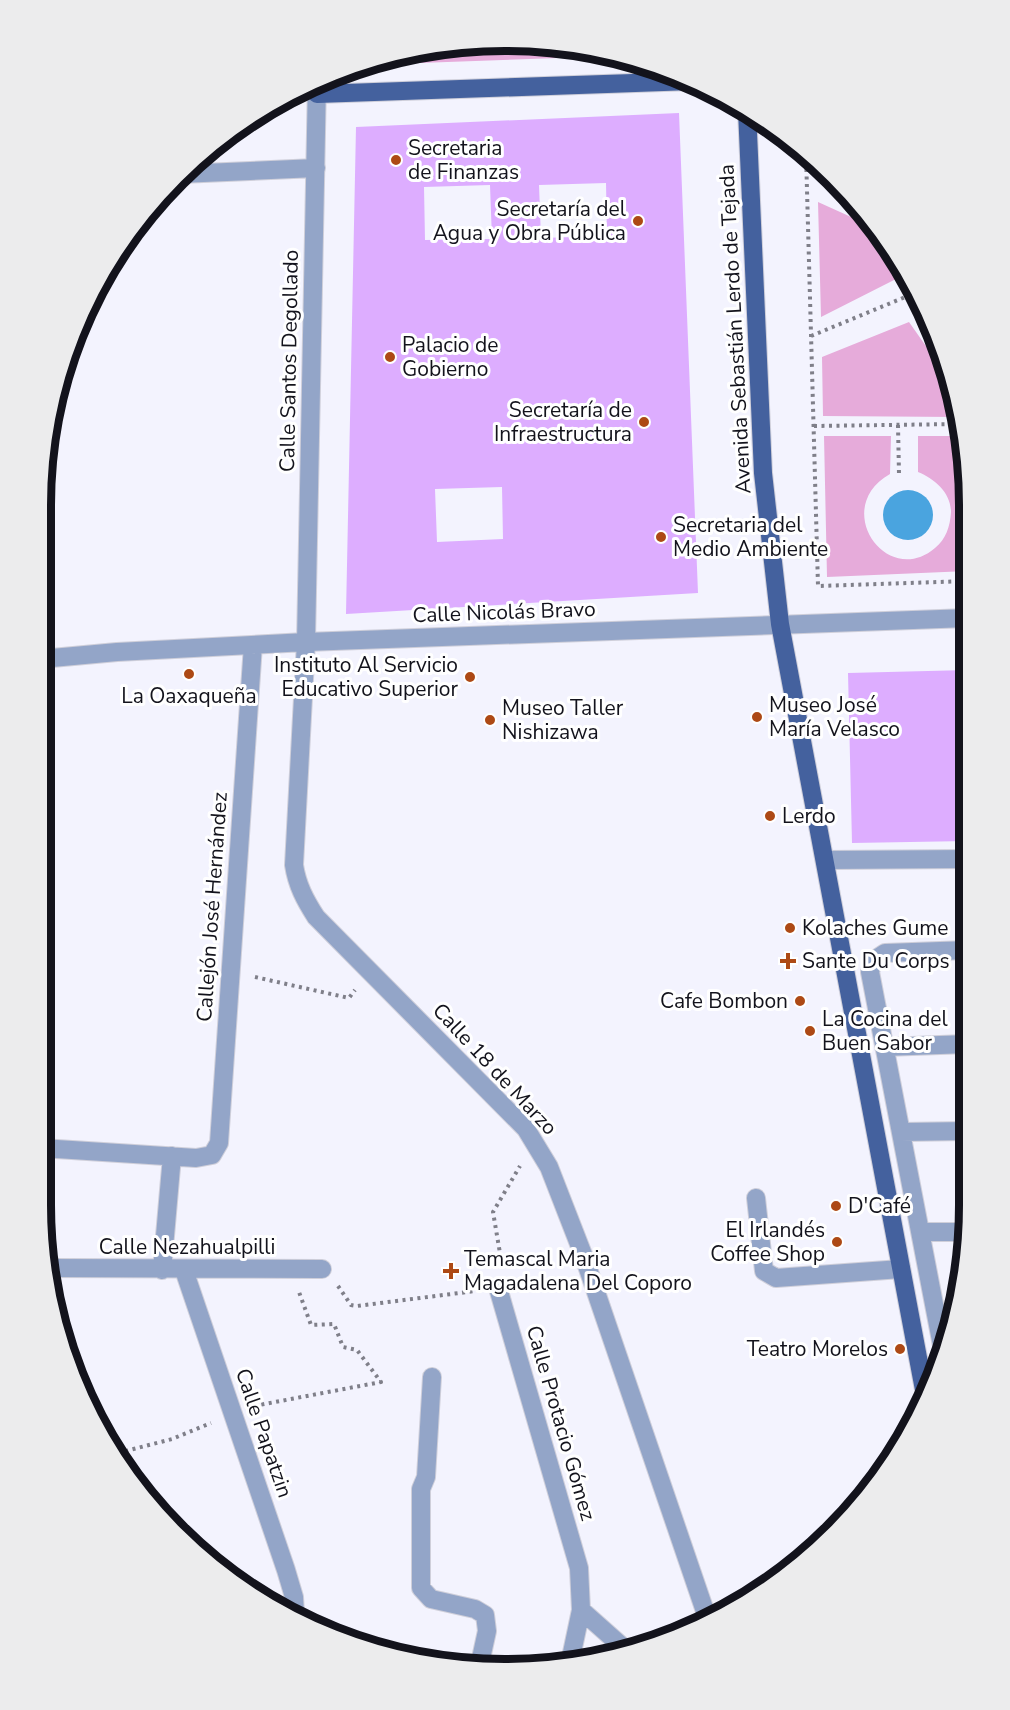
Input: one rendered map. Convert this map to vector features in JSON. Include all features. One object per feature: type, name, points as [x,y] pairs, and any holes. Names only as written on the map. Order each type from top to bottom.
[{"type":"main road","points":[[329,87],[667,81]]},
{"type":"main road","name":"Avenida Sebastián Lerdo de Tejada","points":[[748,122],[764,473],[780,624],[923,1382]]},
{"type":"street","name":"Calle Santos Degollado","points":[[306,642],[317,92]]},
{"type":"street","points":[[196,173],[316,168]]},
{"type":"street","name":"Calle Nicolás Bravo","points":[[51,658],[117,652],[306,642],[959,618]]},
{"type":"street","name":"Calle 18 de Marzo","points":[[306,642],[294,865],[302,896],[316,916],[535,1141],[549,1167],[584,1257],[705,1612]]},
{"type":"street","name":"Callejón José Hernández","points":[[172,1156],[196,1158],[212,1155],[219,1143],[253,645]]},
{"type":"street","points":[[825,860],[959,859]]},
{"type":"street","points":[[944,1319],[920,1232],[870,972],[873,961],[885,953],[959,950]]},
{"type":"street","points":[[884,1047],[959,1044]]},
{"type":"street","points":[[901,1132],[959,1131]]},
{"type":"street","points":[[51,1149],[172,1156],[162,1270]]},
{"type":"street","points":[[756,1198],[764,1271],[776,1278],[901,1269]]},
{"type":"street","points":[[920,1232],[958,1232]]},
{"type":"street","name":"Calle Nezahualpilli","points":[[56,1268],[322,1269]]},
{"type":"street","name":"Calle Papatzin","points":[[184,1270],[286,1570],[295,1607]]},
{"type":"street","name":"Calle Protacio Gómez","points":[[498,1288],[579,1568],[582,1610],[572,1654]]},
{"type":"street","points":[[432,1377],[426,1477],[421,1489],[421,1588],[431,1599],[475,1609],[485,1615],[487,1630],[481,1658]]},
{"type":"street","points":[[582,1610],[620,1645]]},
{"type":"path","points":[[806,166],[818,586],[959,581]]},
{"type":"path","points":[[811,336],[907,295]]},
{"type":"path","points":[[814,426],[951,424]]},
{"type":"path","points":[[898,425],[898,474]]},
{"type":"path","points":[[231,971],[349,998],[370,970]]},
{"type":"path","points":[[322,1269],[332,1275],[351,1305],[357,1306],[498,1288],[502,1271],[502,1254],[493,1212],[535,1141]]},
{"type":"path","points":[[124,1451],[172,1439],[262,1402],[381,1382],[357,1350],[343,1347],[334,1324],[311,1325],[291,1270]]},
{"type":"shaded area","points":[[475,52],[535,52],[578,57],[398,64]]},
{"type":"shaded area","points":[[818,202],[857,220],[896,275],[896,279],[821,317]]},
{"type":"shaded area","points":[[909,322],[935,359],[950,417],[823,416],[822,357]]},
{"type":"shaded area","points":[[824,436],[891,436],[890,474],[873,489],[865,506],[865,523],[872,539],[884,552],[899,559],[917,558],[935,548],[945,537],[951,512],[950,505],[941,487],[918,472],[918,436],[953,436],[958,475],[959,571],[827,577]]},
{"type":"water","points":[[908,490],[917,492],[928,501],[933,515],[931,524],[922,535],[908,540],[899,538],[888,529],[883,515],[885,506],[894,495]]},
{"type":"building","name":"Palacio de Gobierno","points":[[679,113],[698,593],[346,614],[356,127]],"holes":[[[606,183],[607,236],[541,238],[539,185]],[[490,185],[492,239],[425,240],[424,187]],[[502,487],[503,539],[437,542],[435,489]]]},
{"type":"building","points":[[959,670],[959,841],[852,843],[848,673]]},
{"type":"place","name":"Secretaria de Finanzas","points":[[396,160]]},
{"type":"place","name":"Secretaría del Agua y Obra Pública","points":[[638,221]]},
{"type":"place","name":"Palacio de Gobierno","points":[[390,357]]},
{"type":"place","name":"Secretaría de Infraestructura","points":[[644,422]]},
{"type":"place","name":"Secretaria del Medio Ambiente","points":[[661,537]]},
{"type":"place","name":"La Oaxaqueña","points":[[189,674]]},
{"type":"place","name":"Instituto Al Servicio Educativo Superior","points":[[470,677]]},
{"type":"place","name":"Museo José María Velasco","points":[[757,717]]},
{"type":"place","name":"Museo Taller Nishizawa","points":[[490,720]]},
{"type":"place","name":"Lerdo","points":[[770,816]]},
{"type":"place","name":"Kolaches Gume","points":[[790,928]]},
{"type":"place","name":"Sante Du Corps","points":[[788,961]]},
{"type":"place","name":"Cafe Bombon","points":[[800,1001]]},
{"type":"place","name":"La Cocina del Buen Sabor","points":[[810,1031]]},
{"type":"place","name":"D'Café","points":[[836,1206]]},
{"type":"place","name":"El Irlandés Coffee Shop","points":[[837,1242]]},
{"type":"place","name":"Temascal Maria Magadalena Del Coporo","points":[[451,1271]]},
{"type":"place","name":"Teatro Morelos","points":[[900,1349]]}]
